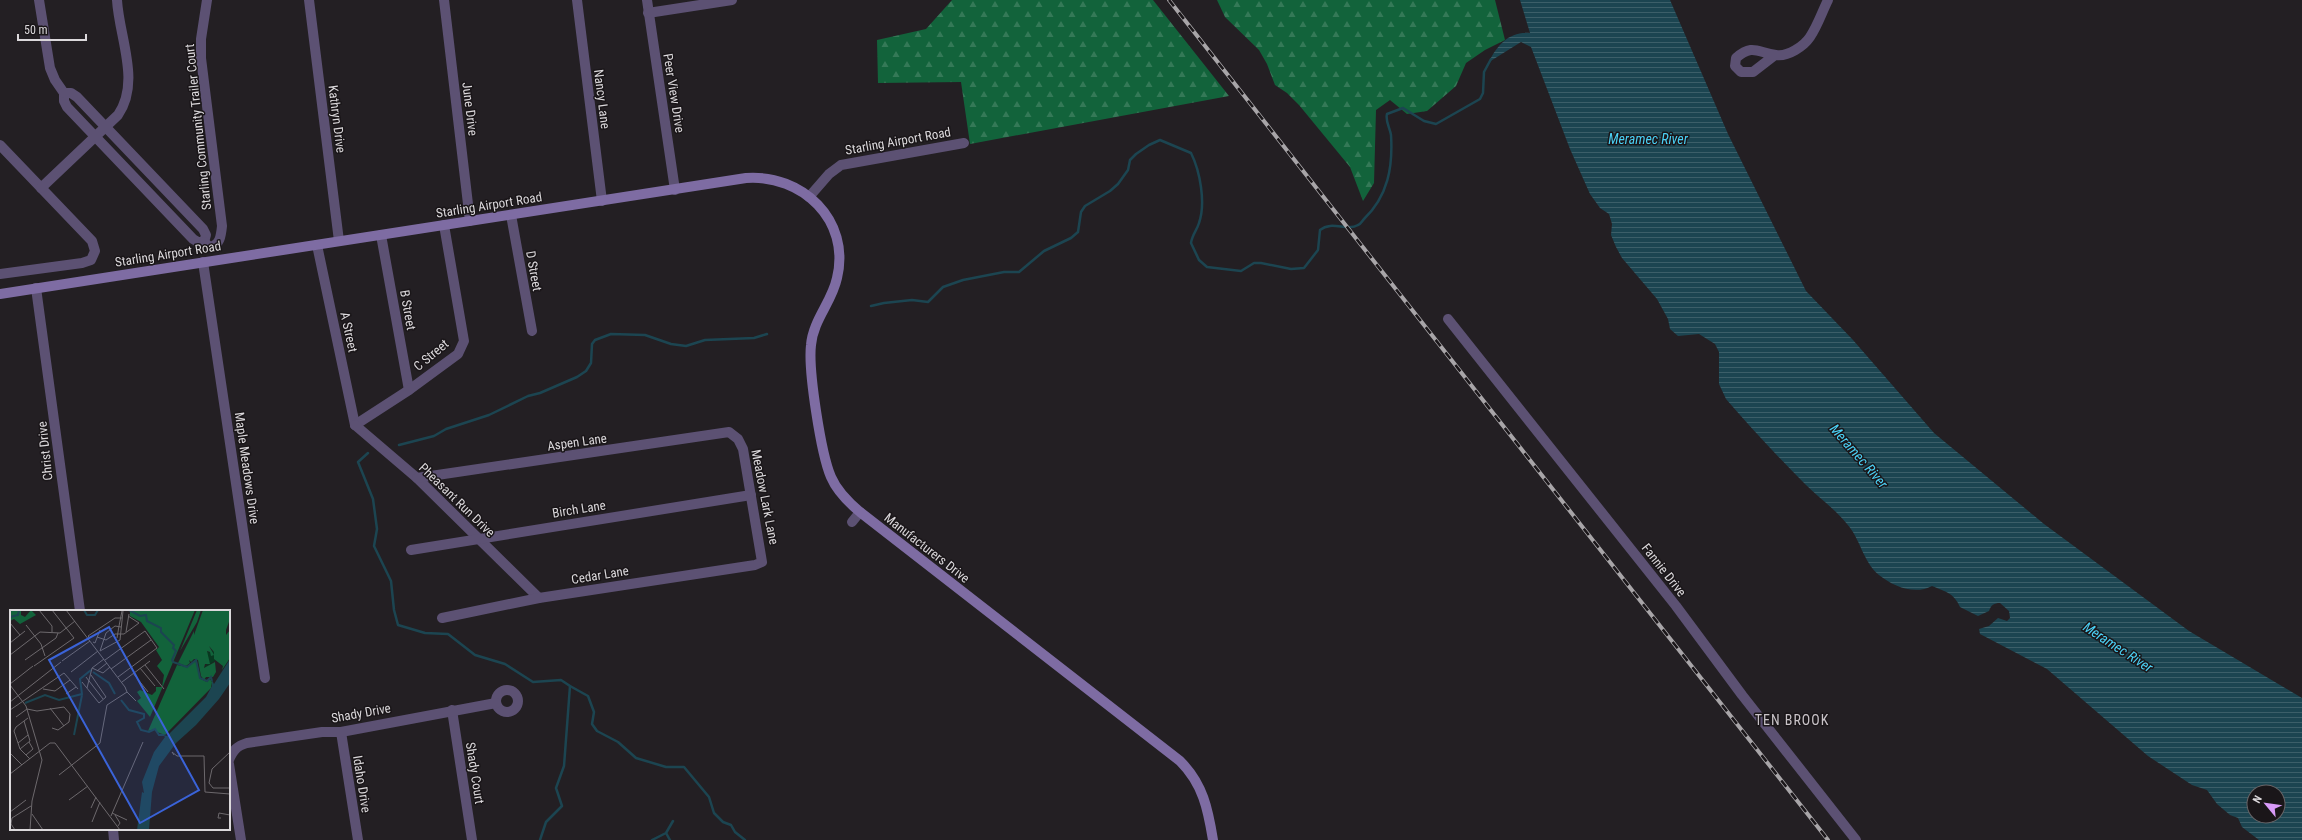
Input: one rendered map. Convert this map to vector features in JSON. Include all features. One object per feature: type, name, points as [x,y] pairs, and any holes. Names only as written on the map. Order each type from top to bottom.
[{"type":"street","points":[[39,0],[50,68],[54,80],[64,93],[64,101],[67,107],[195,241],[208,244]]},
{"type":"street","points":[[41,188],[106,127],[124,107],[129,88],[117,0]]},
{"type":"street","name":"Starling Community Trailer Court","points":[[207,0],[201,39],[201,58],[222,226],[220,238],[208,244]]},
{"type":"street","name":"Kathryn Drive","points":[[309,0],[339,241]]},
{"type":"street","name":"June Drive","points":[[444,0],[470,221]]},
{"type":"street","name":"Nancy Lane","points":[[577,0],[602,201]]},
{"type":"street","name":"Peer View Drive","points":[[647,0],[675,190]]},
{"type":"street","points":[[648,12],[732,0]]},
{"type":"street","points":[[1775,55],[1783,55],[1801,47],[1810,38],[1828,0]]},
{"type":"street","name":"Starling Community Trailer Court","points":[[64,93],[71,93],[77,97],[203,229],[214,260]]},
{"type":"street","name":"Starling Airport Road","points":[[0,294],[317,244],[761,178],[785,182],[809,197],[829,174],[843,164],[964,143]]},
{"type":"street","points":[[0,145],[92,241],[95,251],[91,260],[82,263],[0,274]]},
{"type":"street","name":"Manufacturers Drive","points":[[809,197],[823,211],[837,238],[839,256],[837,281],[816,324],[811,346],[810,361],[826,464],[834,482],[844,498],[1180,761],[1195,777],[1204,794],[1213,840]]},
{"type":"street","name":"D Street","points":[[511,215],[532,331]]},
{"type":"street","name":"C Street","points":[[354,425],[409,390],[458,354],[464,341],[444,225]]},
{"type":"street","name":"B Street","points":[[381,235],[409,390]]},
{"type":"street","name":"A Street","points":[[317,244],[354,425]]},
{"type":"street","name":"Maple Meadows Drive","points":[[203,262],[265,678]]},
{"type":"street","name":"Christ Drive","points":[[36,288],[80,610]]},
{"type":"street","name":"Fannie Drive","points":[[1448,319],[1672,601],[1742,695],[1856,840]]},
{"type":"street","name":"Pheasant Run Drive","points":[[354,425],[417,478],[539,598]]},
{"type":"street","name":"Aspen Lane","points":[[417,478],[729,432],[738,439]]},
{"type":"street","name":"Meadow Lark Lane","points":[[738,439],[744,449],[762,562]]},
{"type":"street","name":"Birch Lane","points":[[411,550],[751,495]]},
{"type":"street","points":[[852,522],[860,512]]},
{"type":"street","name":"Cedar Lane","points":[[442,618],[539,598],[755,565],[762,562]]},
{"type":"street","name":"Shady Drive","points":[[231,756],[239,745],[247,743],[322,732],[341,732],[452,710],[496,703]]},
{"type":"street","name":"Shady Court","points":[[452,710],[472,840]]},
{"type":"street","name":"Idaho Drive","points":[[341,732],[358,840]]},
{"type":"street","points":[[230,770],[241,840]]},
{"type":"street","points":[[113,830],[114,840]]},
{"type":"green space","points":[[952,0],[1153,0],[1229,96],[970,144],[961,82],[878,83],[877,40],[926,29]]},
{"type":"green space","points":[[1217,0],[1495,0],[1505,40],[1485,50],[1466,63],[1456,86],[1427,111],[1407,114],[1390,100],[1376,110],[1374,183],[1363,201],[1350,167],[1299,105],[1287,93],[1275,85],[1267,64],[1259,50],[1225,17]]},
{"type":"water","name":"Meramec River","points":[[1520,0],[1670,0],[1728,134],[1806,291],[1853,340],[1934,433],[2044,524],[2189,631],[2302,698],[2302,840],[2259,840],[2242,827],[2238,818],[2230,815],[2217,804],[2207,790],[2192,785],[2148,756],[2047,669],[1980,634],[1979,629],[1989,626],[1998,618],[2007,621],[2010,618],[2009,611],[2000,603],[1996,603],[1989,611],[1978,616],[1960,607],[1958,602],[1952,596],[1932,586],[1925,589],[1912,590],[1891,583],[1874,570],[1865,557],[1855,536],[1842,519],[1795,474],[1726,399],[1719,384],[1719,352],[1715,344],[1699,334],[1678,336],[1670,329],[1668,319],[1657,299],[1622,258],[1611,235],[1612,224],[1609,214],[1600,208],[1590,194],[1570,149],[1531,47],[1521,42],[1489,62],[1496,50],[1505,40],[1516,34],[1530,33]]},
{"type":"waterway","points":[[871,306],[912,300],[928,302],[943,287],[963,280],[1004,272],[1019,272],[1044,251],[1071,238],[1078,232],[1081,212],[1085,206],[1110,191],[1118,184],[1128,170],[1130,160],[1136,154],[1149,145],[1160,140],[1191,153],[1197,169],[1201,187],[1202,206],[1199,223],[1192,237],[1191,243],[1199,260],[1207,267],[1241,271],[1254,263],[1291,269],[1304,268],[1318,250],[1320,230],[1329,226],[1354,227],[1359,225],[1379,201],[1384,191],[1390,170],[1391,135],[1387,122],[1387,114],[1403,108],[1424,121],[1436,124],[1480,99],[1483,93],[1484,72],[1491,59]]},
{"type":"waterway","points":[[399,445],[434,436],[446,429],[489,415],[528,396],[540,393],[577,377],[586,371],[591,363],[592,344],[595,340],[611,334],[645,335],[671,344],[686,346],[705,340],[754,338],[767,334]]},
{"type":"waterway","points":[[368,453],[358,462],[373,499],[377,529],[374,546],[391,581],[394,610],[398,625],[425,633],[448,634],[475,655],[505,664],[533,682],[561,680],[570,686],[564,766],[556,788],[562,806],[546,822],[540,840]]},
{"type":"waterway","points":[[570,686],[588,696],[594,712],[592,724],[597,731],[618,742],[636,758],[666,767],[684,767],[709,797],[714,813],[723,822],[731,825],[735,832],[745,840]]},
{"type":"waterway","points":[[652,840],[666,833],[673,821]]},
{"type":"waterway","points":[[666,833],[670,840]]},
{"type":"railway","points":[[1169,0],[1828,840]]},
{"type":"district","name":"TEN BROOK","points":[[1792,720]]}]
